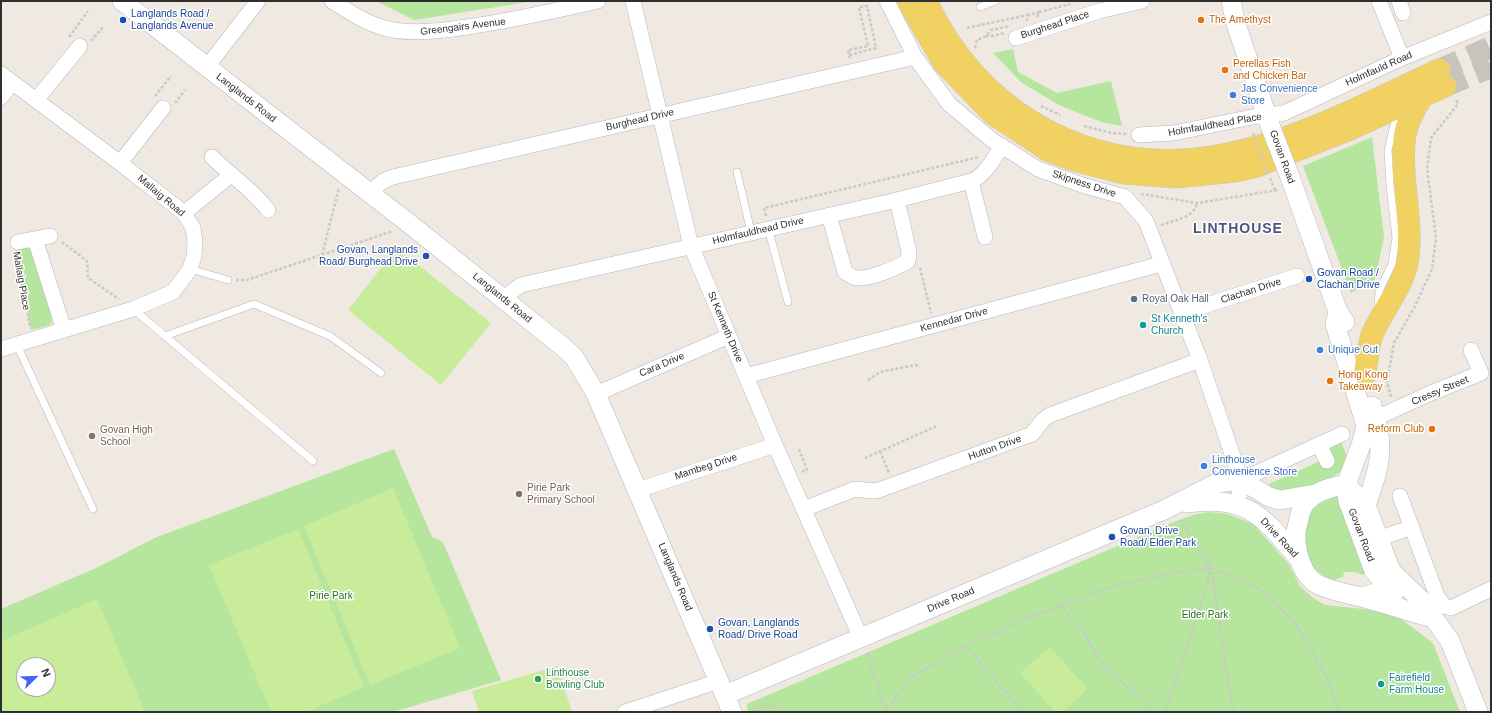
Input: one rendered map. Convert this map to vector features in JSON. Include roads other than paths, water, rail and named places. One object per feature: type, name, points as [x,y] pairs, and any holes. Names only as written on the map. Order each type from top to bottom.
[{"type":"main road","points":[[908,1],[944,64],[993,114],[1049,151],[1101,169],[1124,174],[1176,177],[1235,171],[1257,166],[1300,150],[1398,107],[1418,89]]},
{"type":"main road","points":[[926,1],[945,36],[977,77],[1022,116],[1077,145],[1104,153],[1139,159],[1172,161],[1205,158],[1251,149],[1293,136],[1418,89],[1442,78]]},
{"type":"main road","points":[[1365,374],[1372,336],[1403,276],[1408,260],[1410,240],[1404,163],[1405,134],[1418,89]]},
{"type":"street","name":"Langlands Road","points":[[122,1],[206,68],[411,225],[574,357],[596,394],[725,696]]},
{"type":"street","points":[[206,68],[258,1]]},
{"type":"street","name":"Greengairs Avenue","points":[[332,1],[360,19],[391,30],[413,32],[442,31],[512,21],[598,1]]},
{"type":"street","name":"St Kenneth Drive","points":[[634,1],[691,246],[775,445],[864,645]]},
{"type":"street","name":"Skipness Drive","points":[[887,1],[914,57],[949,104],[992,140],[1038,168],[1082,185],[1124,197],[1146,221],[1161,264],[1200,360],[1241,480]]},
{"type":"street","name":"Burghead Place","points":[[1016,29],[1099,6],[1142,1]]},
{"type":"street","name":"Govan Road","points":[[1231,1],[1236,24],[1269,122],[1338,312],[1345,321],[1365,374],[1371,422],[1346,486],[1348,501],[1374,571],[1389,578],[1439,612]]},
{"type":"street","points":[[1379,1],[1402,58]]},
{"type":"street","name":"Holmfauld Road","points":[[1269,122],[1284,112],[1402,58],[1491,22]]},
{"type":"street","points":[[36,100],[71,50]]},
{"type":"street","name":"Burghead Drive","points":[[370,193],[383,181],[393,177],[914,57]]},
{"type":"street","points":[[1,97],[7,78]]},
{"type":"street","name":"Mallaig Road","points":[[1,349],[132,309],[173,292],[190,269],[194,256],[195,242],[193,228],[184,213],[7,78]]},
{"type":"street","points":[[120,163],[148,116],[163,108]]},
{"type":"street","name":"Holmfauldhead Place","points":[[1139,135],[1174,133],[1252,117],[1269,122]]},
{"type":"street","name":"Holmfauldhead Drive","points":[[502,299],[521,285],[897,200],[971,181],[977,178],[1002,146]]},
{"type":"street","points":[[212,157],[231,175],[249,188],[268,210]]},
{"type":"street","points":[[184,213],[231,175]]},
{"type":"street","points":[[971,181],[985,237]]},
{"type":"street","points":[[829,215],[845,272],[854,278],[863,277],[897,268],[908,261],[909,252],[897,200]]},
{"type":"street","name":"Mallaig Place","points":[[18,242],[42,238],[64,330]]},
{"type":"street","name":"Kennedar Drive","points":[[746,376],[1161,264]]},
{"type":"street","name":"Clachan Drive","points":[[1182,313],[1297,276]]},
{"type":"street","name":"Govan Road","points":[[1338,312],[1335,324],[1381,453],[1378,474],[1366,505]]},
{"type":"street","name":"Cara Drive","points":[[596,394],[729,336]]},
{"type":"street","name":"Cressy Street","points":[[1371,422],[1431,393],[1481,373],[1471,350]]},
{"type":"street","name":"Hutton Drive","points":[[804,509],[856,489],[873,491],[1032,434],[1042,420],[1050,415],[1200,360]]},
{"type":"street","name":"Drive Road","points":[[1179,512],[1217,483],[1241,480],[1342,434]]},
{"type":"street","points":[[1319,444],[1327,461]]},
{"type":"street","name":"Mambeg Drive","points":[[638,490],[775,445]]},
{"type":"street","points":[[1238,504],[1241,480],[1269,497],[1280,500],[1315,494],[1335,486],[1346,486],[1366,505],[1378,539],[1389,578],[1376,593],[1362,597]]},
{"type":"street","points":[[1315,494],[1306,502],[1301,511],[1296,532],[1300,560],[1306,574],[1316,583],[1331,590],[1439,612],[1491,589]]},
{"type":"street","name":"Govan Road","points":[[1400,496],[1437,596],[1439,612],[1478,712]]},
{"type":"street","name":"Drive Road","points":[[725,696],[864,645],[1209,500],[1238,504],[1254,512],[1276,532],[1300,560]]},
{"type":"street","name":"Govan Road","points":[[1378,539],[1412,527]]},
{"type":"street","points":[[625,712],[725,696]]},
{"type":"lane","points":[[980,6],[995,1]]},
{"type":"lane","points":[[1378,324],[1379,291],[1392,264],[1396,238],[1388,150],[1392,126],[1398,107]]},
{"type":"lane","points":[[738,172],[751,232]]},
{"type":"lane","points":[[768,228],[788,302]]},
{"type":"lane","points":[[190,269],[228,280]]},
{"type":"lane","points":[[165,336],[254,304],[330,336],[381,373]]},
{"type":"lane","points":[[132,309],[313,461]]},
{"type":"lane","points":[[17,345],[93,509]]},
{"type":"tunnel","points":[[1439,70],[1491,47]]},
{"type":"tunnel","points":[[1445,86],[1491,67]]},
{"type":"place","name":"Langlands Road / Langlands Avenue","points":[[123,20]]},
{"type":"place","name":"The Amethyst","points":[[1201,20]]},
{"type":"place","name":"Perellas Fish and Chicken Bar","points":[[1225,70]]},
{"type":"place","name":"Jas Convenience Store","points":[[1233,95]]},
{"type":"place","name":"Govan, Langlands Road/ Burghead Drive","points":[[426,256]]},
{"type":"place","name":"Govan Road / Clachan Drive","points":[[1309,279]]},
{"type":"place","name":"Royal Oak Hall","points":[[1134,299]]},
{"type":"place","name":"St Kenneth's Church","points":[[1143,325]]},
{"type":"place","name":"Unique Cut","points":[[1320,350]]},
{"type":"place","name":"Hong Kong Takeaway","points":[[1330,381]]},
{"type":"place","name":"Reform Club","points":[[1432,429]]},
{"type":"place","name":"Govan High School","points":[[92,436]]},
{"type":"place","name":"Linthouse Convenience Store","points":[[1204,466]]},
{"type":"place","name":"Pirie Park Primary School","points":[[519,494]]},
{"type":"place","name":"Govan, Drive Road/ Elder Park","points":[[1112,537]]},
{"type":"place","name":"Govan, Langlands Road/ Drive Road","points":[[710,629]]},
{"type":"place","name":"Linthouse Bowling Club","points":[[538,679]]},
{"type":"place","name":"Fairefield Farm House","points":[[1381,684]]},
{"type":"district","name":"LINTHOUSE","points":[[1238,229]]},
{"type":"park label","name":"Pirie Park","points":[[331,596]]},
{"type":"park label","name":"Elder Park","points":[[1205,615]]}]
